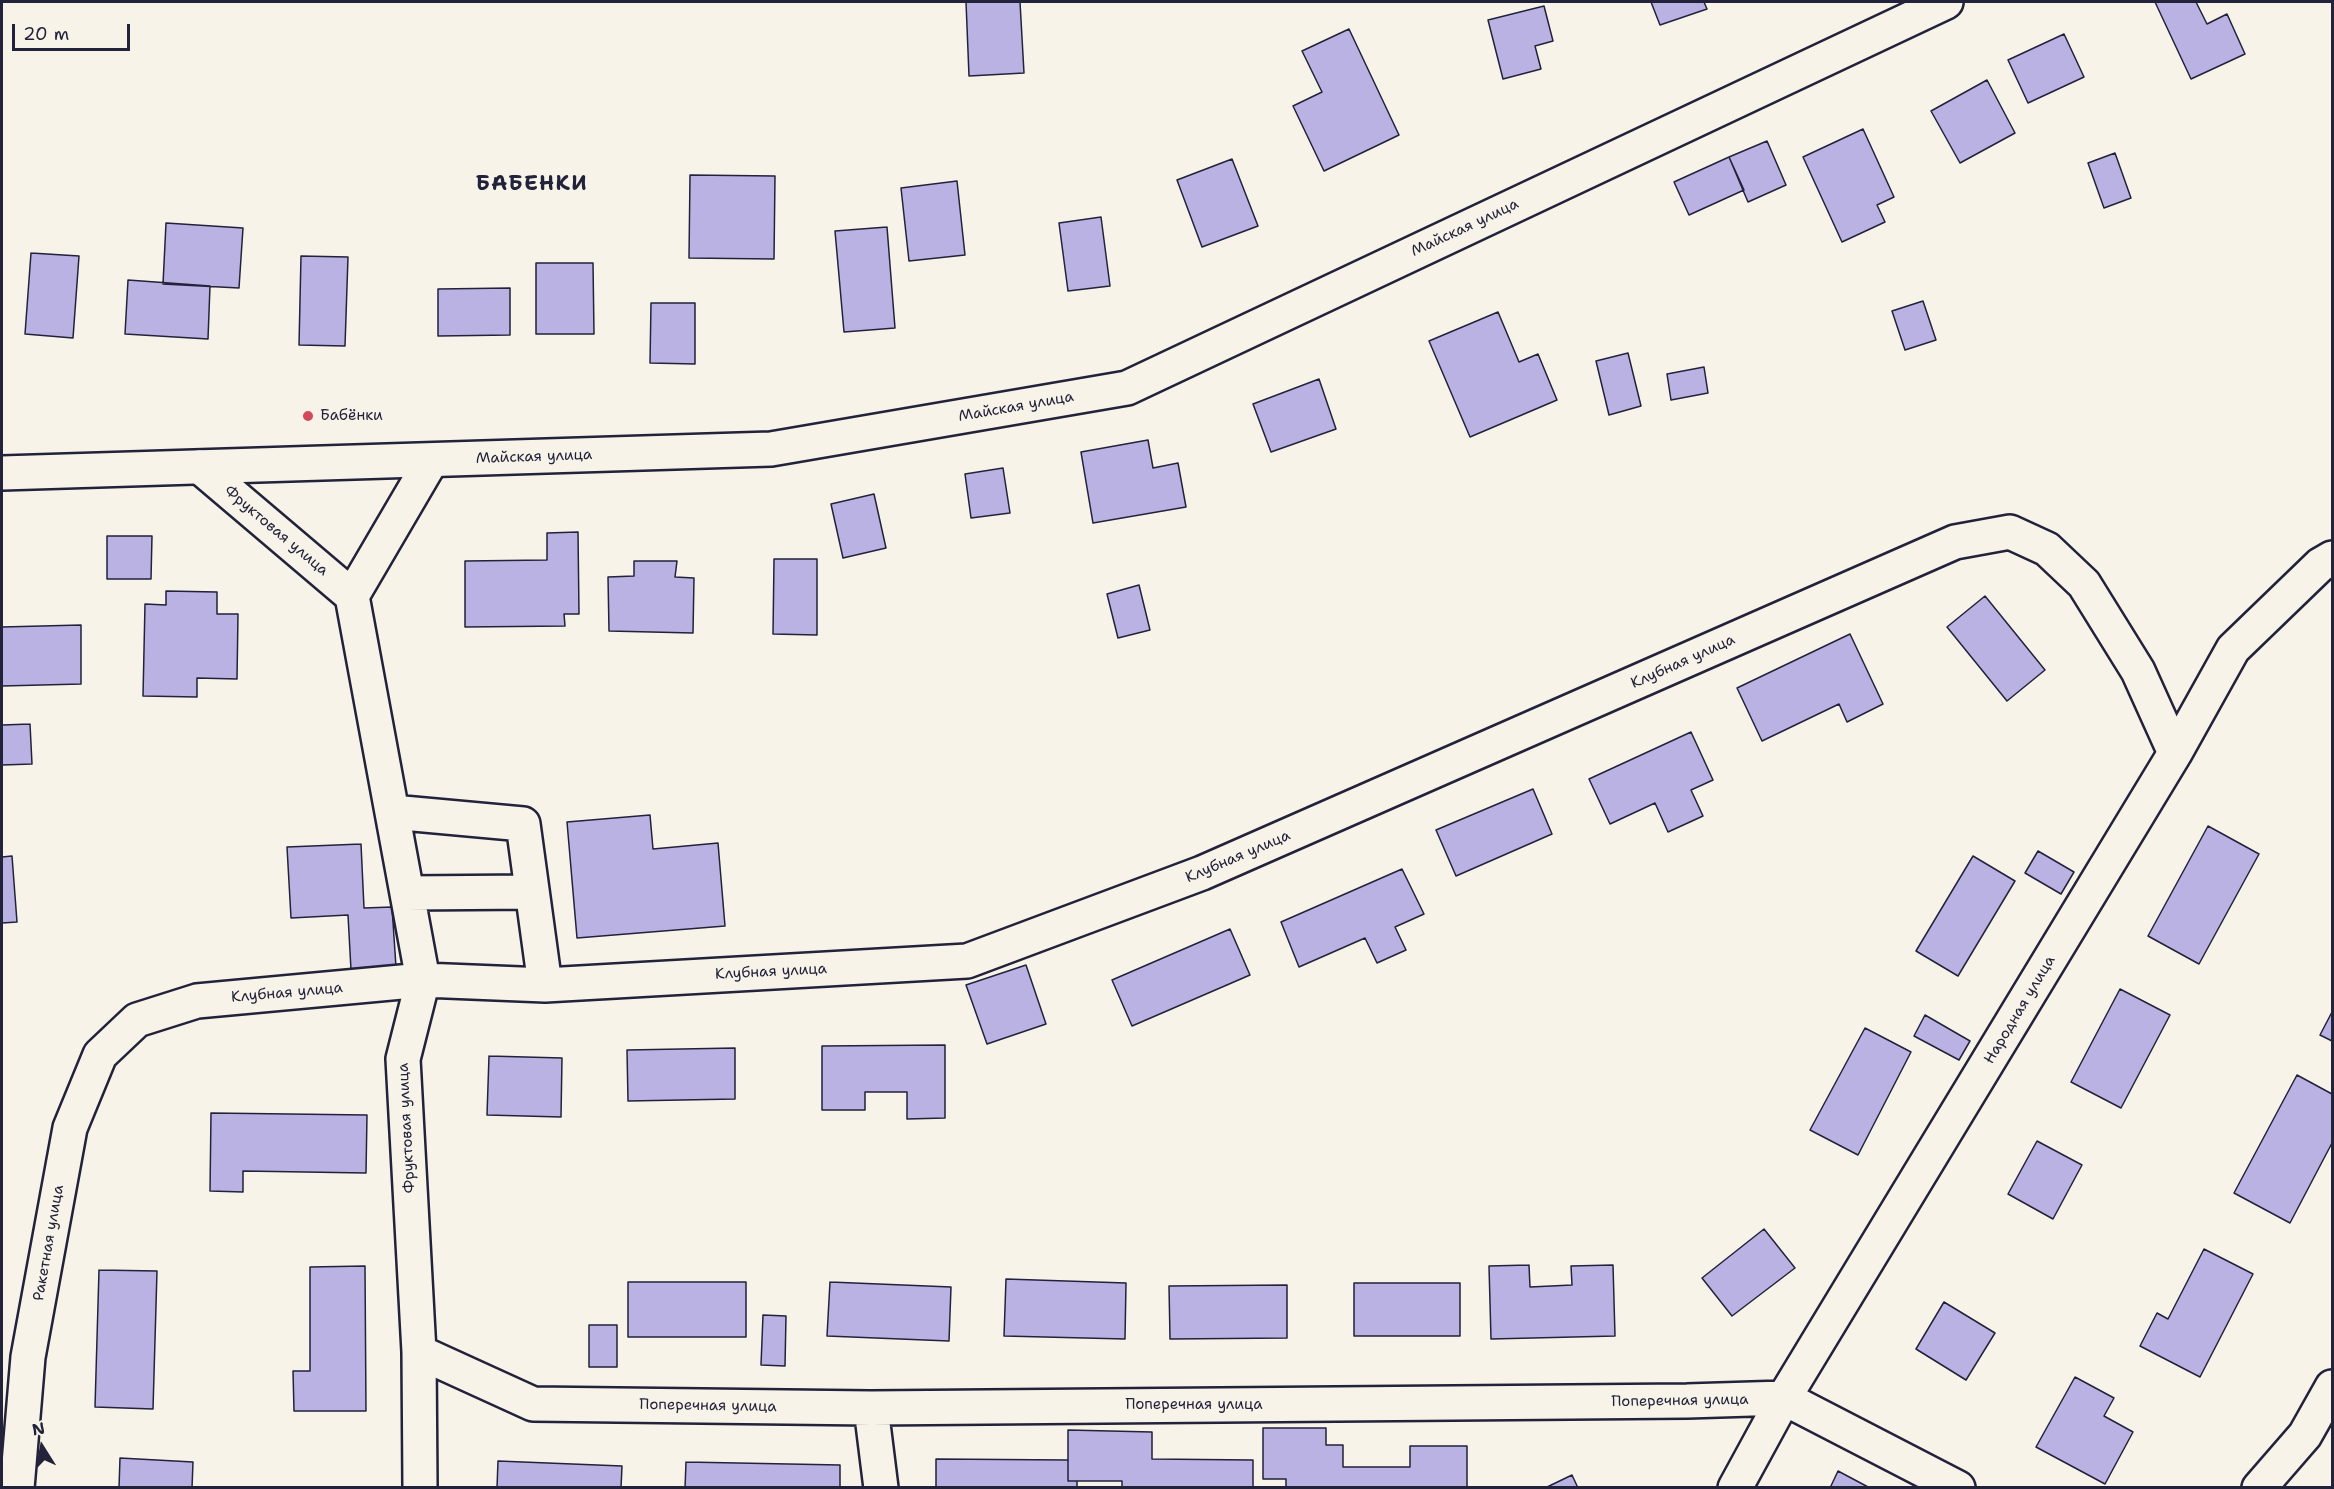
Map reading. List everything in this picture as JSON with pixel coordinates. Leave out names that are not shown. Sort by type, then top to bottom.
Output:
[{"type":"street","name":"Майская улица","points":[[2,473],[771,449],[1127,388],[1946,2]]},
{"type":"street","points":[[352,596],[431,461]]},
{"type":"street","name":"Фруктовая улица","points":[[200,467],[352,596],[423,980],[403,1059],[419,1352],[420,1488]]},
{"type":"street","name":"Клубная улица","points":[[137,1020],[197,1001],[423,980],[545,985],[967,961],[1202,873],[1955,542],[2010,532],[2047,549],[2084,584],[2138,671],[2175,753]]},
{"type":"street","name":"Народная улица","points":[[1736,1488],[1784,1398],[2175,753],[2233,649],[2320,565],[2332,558]]},
{"type":"street","points":[[392,812],[524,825],[545,985]]},
{"type":"street","points":[[407,893],[532,892]]},
{"type":"street","name":"Ракетная улица","points":[[17,1488],[28,1357],[70,1128],[100,1055],[137,1020]]},
{"type":"street","name":"Поперечная улица","points":[[419,1352],[533,1404],[871,1408],[1675,1401],[1784,1398],[1958,1488]]},
{"type":"street","points":[[2259,1488],[2305,1435],[2332,1387]]},
{"type":"street","points":[[871,1408],[881,1488]]},
{"type":"building","points":[[966,2],[1020,2],[1024,73],[969,76]]},
{"type":"building","points":[[1651,2],[1704,2],[1707,9],[1660,25]]},
{"type":"building","points":[[2155,2],[2196,2],[2207,24],[2227,14],[2245,54],[2191,79]]},
{"type":"building","points":[[1544,6],[1553,41],[1535,46],[1541,69],[1503,79],[1488,20]]},
{"type":"building","points":[[1349,29],[1399,135],[1324,171],[1293,106],[1322,92],[1302,51]]},
{"type":"building","points":[[2064,34],[2084,77],[2028,103],[2008,60]]},
{"type":"building","points":[[1987,80],[2015,133],[1960,163],[1931,111]]},
{"type":"building","points":[[1863,129],[1894,197],[1877,205],[1885,222],[1842,242],[1803,157]]},
{"type":"building","points":[[1767,141],[1786,185],[1748,202],[1729,157]]},
{"type":"building","points":[[2115,153],[2131,198],[2104,208],[2088,163]]},
{"type":"building","points":[[1729,157],[1744,190],[1689,215],[1674,182]]},
{"type":"building","points":[[1232,159],[1258,226],[1202,247],[1177,180]]},
{"type":"building","points":[[690,175],[775,176],[774,259],[689,258]]},
{"type":"building","points":[[957,181],[965,255],[909,261],[901,188]]},
{"type":"building","points":[[1101,217],[1110,286],[1068,291],[1059,223]]},
{"type":"building","points":[[166,223],[243,228],[239,288],[163,284]]},
{"type":"building","points":[[887,227],[895,328],[844,332],[835,231]]},
{"type":"building","points":[[31,253],[79,256],[73,338],[25,334]]},
{"type":"building","points":[[301,256],[348,257],[345,346],[299,345]]},
{"type":"building","points":[[536,263],[593,263],[594,334],[536,334]]},
{"type":"building","points":[[128,280],[210,286],[208,339],[125,334]]},
{"type":"building","points":[[510,288],[510,335],[438,336],[438,289]]},
{"type":"building","points":[[1923,301],[1936,340],[1905,350],[1892,311]]},
{"type":"building","points":[[651,303],[695,303],[695,364],[650,363]]},
{"type":"building","points":[[1498,312],[1519,362],[1538,354],[1557,400],[1470,437],[1429,341]]},
{"type":"building","points":[[1628,353],[1641,406],[1609,415],[1596,361]]},
{"type":"building","points":[[1704,367],[1708,393],[1671,400],[1667,374]]},
{"type":"building","points":[[1319,379],[1336,429],[1271,452],[1253,404]]},
{"type":"building","points":[[1148,440],[1153,468],[1178,463],[1186,507],[1093,523],[1081,452]]},
{"type":"building","points":[[1003,468],[1010,513],[971,518],[965,474]]},
{"type":"building","points":[[874,494],[886,548],[843,558],[831,504]]},
{"type":"building","points":[[578,532],[579,614],[564,614],[565,626],[465,627],[465,561],[547,560],[547,533]]},
{"type":"building","points":[[107,536],[152,536],[151,579],[107,579]]},
{"type":"building","points":[[774,559],[817,559],[817,635],[773,634]]},
{"type":"building","points":[[634,561],[677,561],[675,577],[694,578],[693,633],[609,631],[608,577],[634,576]]},
{"type":"building","points":[[1139,585],[1150,630],[1118,638],[1107,594]]},
{"type":"building","points":[[166,591],[217,592],[217,614],[238,614],[237,679],[197,678],[197,697],[143,696],[145,604],[166,605]]},
{"type":"building","points":[[1985,596],[2045,670],[2007,701],[1947,627]]},
{"type":"building","points":[[81,625],[81,684],[2,686],[2,627]]},
{"type":"building","points":[[1850,634],[1883,704],[1847,722],[1839,704],[1762,741],[1737,688]]},
{"type":"building","points":[[30,724],[32,764],[2,765],[2,725]]},
{"type":"building","points":[[1691,732],[1713,780],[1691,790],[1703,816],[1668,832],[1655,803],[1610,824],[1589,779]]},
{"type":"building","points":[[1533,789],[1552,834],[1456,876],[1436,830]]},
{"type":"building","points":[[650,815],[653,849],[718,843],[725,926],[577,938],[567,822]]},
{"type":"building","points":[[2208,826],[2259,854],[2199,964],[2148,936]]},
{"type":"building","points":[[361,844],[364,908],[392,907],[396,967],[351,970],[348,915],[291,918],[287,847]]},
{"type":"building","points":[[2038,851],[2074,872],[2061,894],[2025,873]]},
{"type":"building","points":[[12,856],[17,922],[2,923],[2,857]]},
{"type":"building","points":[[1973,856],[2015,881],[1958,976],[1916,951]]},
{"type":"building","points":[[1402,869],[1424,914],[1395,927],[1406,950],[1377,963],[1365,938],[1299,967],[1281,922]]},
{"type":"building","points":[[1230,929],[1250,975],[1132,1026],[1112,980]]},
{"type":"building","points":[[1026,965],[1046,1024],[987,1044],[966,985]]},
{"type":"building","points":[[2120,989],[2170,1015],[2121,1108],[2071,1082]]},
{"type":"building","points":[[2332,1012],[2332,1041],[2320,1035]]},
{"type":"building","points":[[1925,1015],[1970,1041],[1959,1060],[1914,1036]]},
{"type":"building","points":[[1865,1028],[1911,1052],[1858,1155],[1810,1130]]},
{"type":"building","points":[[945,1045],[945,1118],[907,1119],[907,1092],[865,1092],[865,1110],[822,1110],[822,1046]]},
{"type":"building","points":[[735,1048],[735,1099],[628,1101],[627,1050]]},
{"type":"building","points":[[489,1056],[562,1058],[561,1117],[487,1115]]},
{"type":"building","points":[[2297,1075],[2332,1094],[2332,1143],[2290,1223],[2234,1193]]},
{"type":"building","points":[[211,1113],[367,1115],[366,1173],[243,1171],[243,1192],[210,1191]]},
{"type":"building","points":[[2037,1141],[2082,1165],[2053,1219],[2008,1194]]},
{"type":"building","points":[[1764,1229],[1795,1268],[1732,1316],[1702,1278]]},
{"type":"building","points":[[2204,1249],[2253,1274],[2200,1377],[2140,1346],[2157,1313],[2168,1319]]},
{"type":"building","points":[[1529,1265],[1530,1287],[1572,1285],[1571,1266],[1613,1265],[1615,1336],[1491,1339],[1489,1266]]},
{"type":"building","points":[[365,1266],[366,1411],[294,1411],[293,1371],[310,1371],[310,1267]]},
{"type":"building","points":[[99,1270],[157,1271],[153,1409],[95,1407]]},
{"type":"building","points":[[1006,1279],[1126,1283],[1125,1339],[1004,1336]]},
{"type":"building","points":[[628,1282],[746,1282],[746,1337],[628,1337]]},
{"type":"building","points":[[830,1282],[951,1287],[949,1341],[827,1336]]},
{"type":"building","points":[[1354,1283],[1460,1283],[1460,1336],[1354,1336]]},
{"type":"building","points":[[1287,1285],[1287,1338],[1170,1339],[1169,1286]]},
{"type":"building","points":[[1944,1302],[1995,1333],[1966,1380],[1916,1349]]},
{"type":"building","points":[[763,1315],[786,1316],[785,1366],[761,1365]]},
{"type":"building","points":[[589,1325],[617,1325],[617,1367],[589,1367]]},
{"type":"building","points":[[2075,1377],[2114,1398],[2104,1416],[2133,1432],[2105,1484],[2036,1447]]},
{"type":"building","points":[[1263,1428],[1326,1428],[1326,1445],[1343,1445],[1343,1467],[1410,1467],[1410,1446],[1467,1446],[1467,1488],[1286,1488],[1286,1479],[1263,1479]]},
{"type":"building","points":[[1068,1430],[1152,1432],[1152,1459],[1253,1460],[1253,1488],[1122,1488],[1122,1481],[1068,1481]]},
{"type":"building","points":[[120,1458],[193,1462],[192,1488],[119,1488]]},
{"type":"building","points":[[936,1459],[1068,1460],[1068,1481],[1077,1481],[1077,1488],[936,1488]]},
{"type":"building","points":[[498,1461],[622,1466],[621,1488],[497,1488]]},
{"type":"building","points":[[686,1462],[840,1465],[840,1488],[685,1488]]},
{"type":"building","points":[[1838,1471],[1870,1488],[1830,1488]]},
{"type":"building","points":[[1572,1475],[1578,1488],[1545,1488]]},
{"type":"place","name":"Бабёнки","points":[[308,416]]},
{"type":"district","name":"БАБЕНКИ","points":[[532,185]]}]
